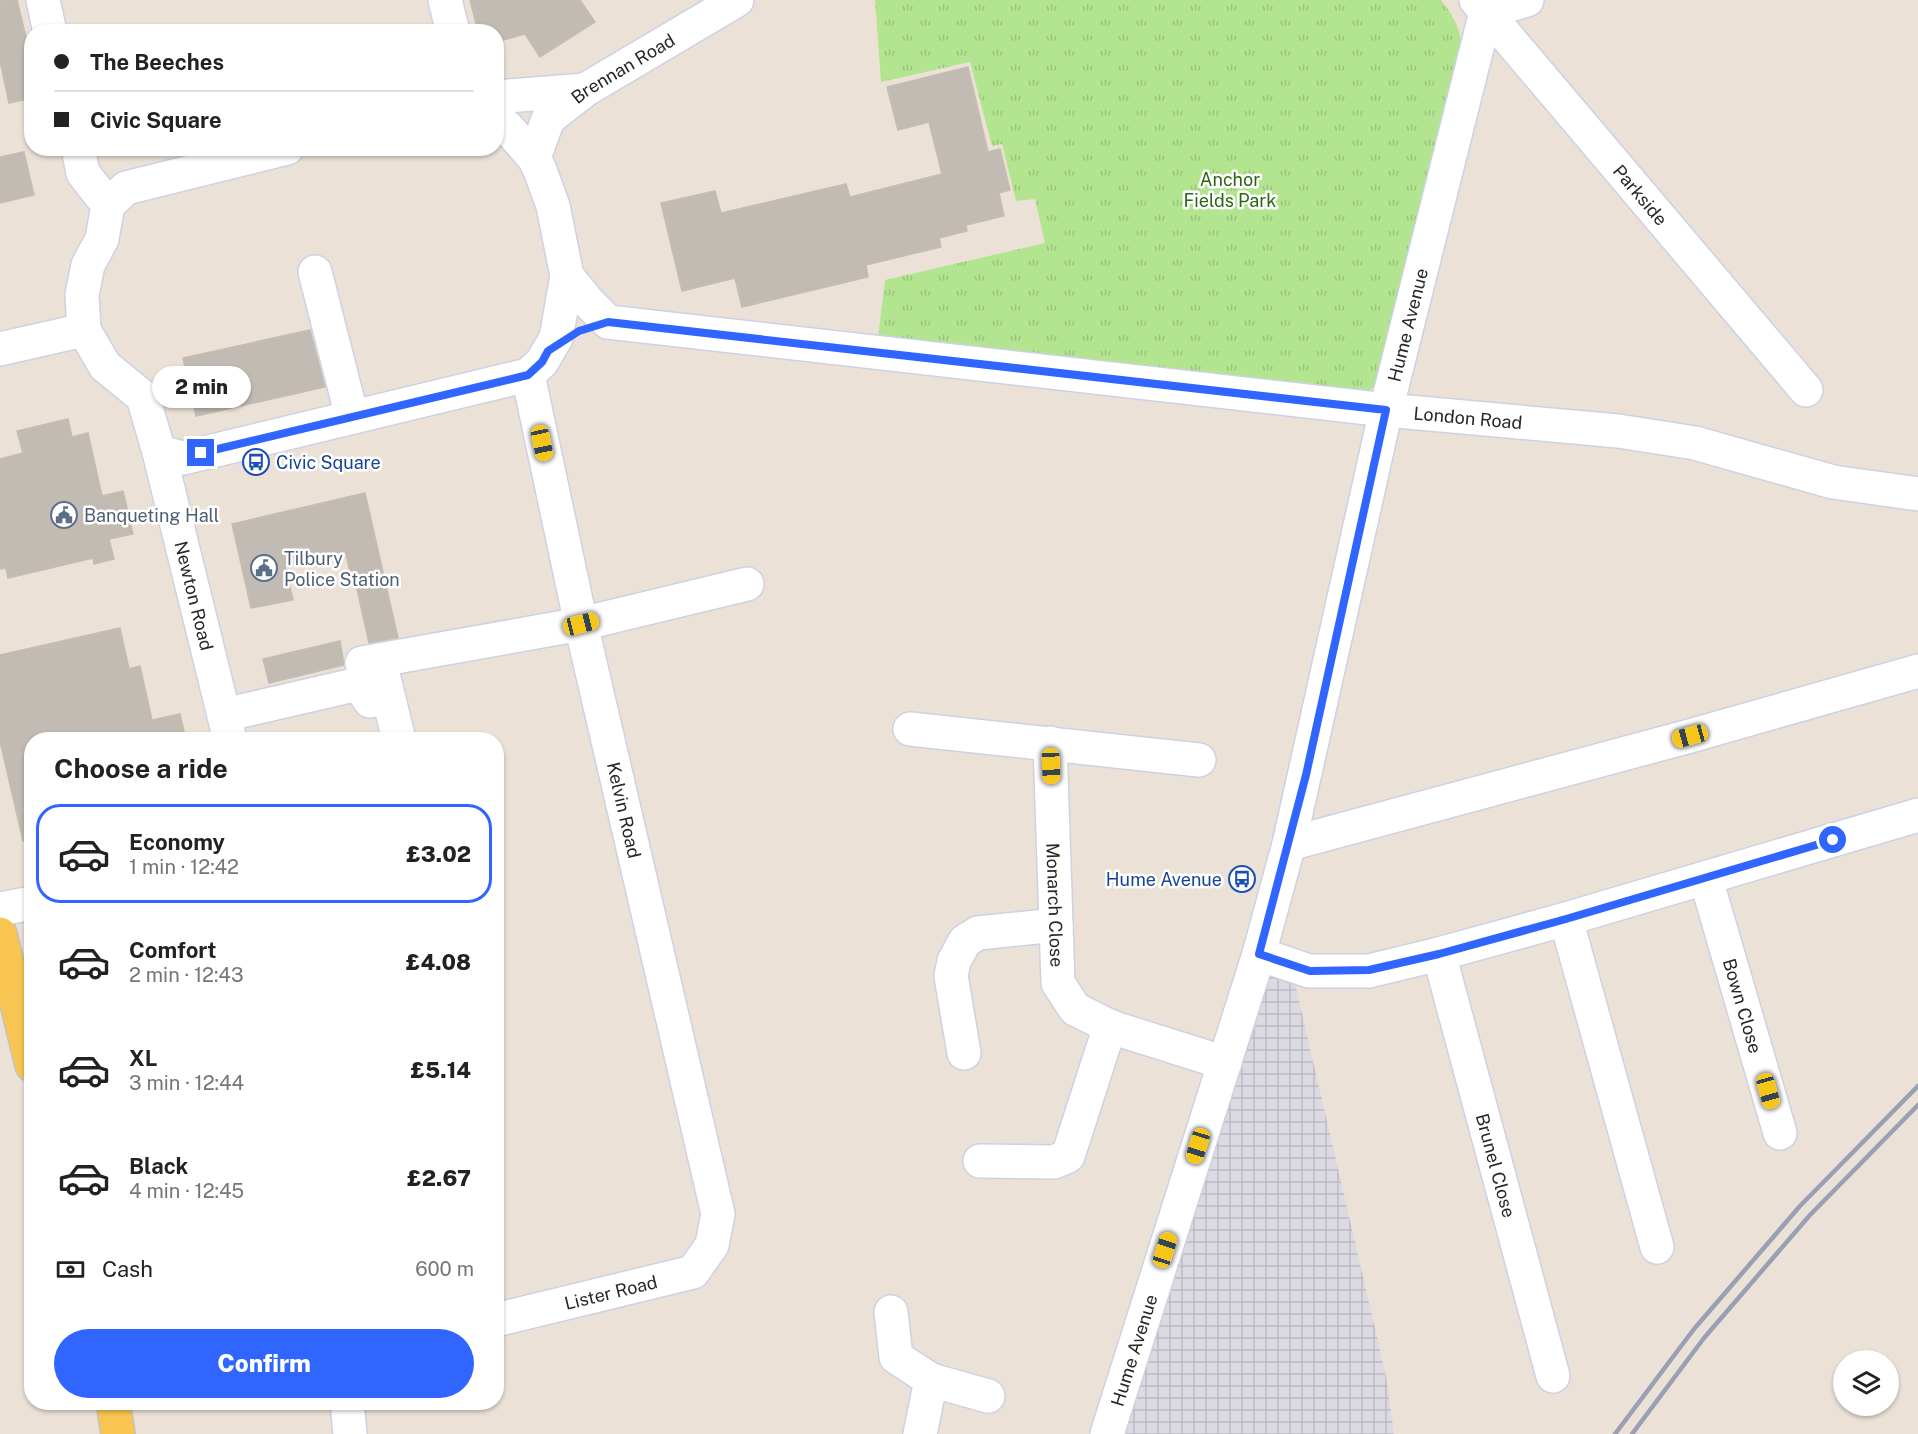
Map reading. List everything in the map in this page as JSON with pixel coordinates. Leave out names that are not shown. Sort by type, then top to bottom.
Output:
[{"type":"main road","points":[[0,934],[24,1032]]},
{"type":"main road","points":[[114,1410],[118,1434]]},
{"type":"street","points":[[43,0],[48,24]]},
{"type":"street","points":[[445,0],[451,24]]},
{"type":"street","name":"Brennan Road","points":[[534,158],[548,118],[585,90],[737,0]]},
{"type":"street","points":[[1481,6],[1527,0]]},
{"type":"street","name":"Parkside","points":[[1481,6],[1806,390]]},
{"type":"street","name":"Hume Avenue","points":[[1107,1434],[1259,954],[1289,844],[1386,410],[1481,6]]},
{"type":"street","points":[[504,96],[585,90]]},
{"type":"street","points":[[504,125],[534,158],[540,170],[553,206],[567,276],[556,338],[538,363]]},
{"type":"street","points":[[80,156],[83,173],[108,205]]},
{"type":"street","points":[[255,156],[126,188],[108,205],[102,239],[88,265],[82,295],[84,330],[105,366],[143,398],[159,452],[183,458],[352,417],[538,363],[579,331],[608,322],[567,276]]},
{"type":"street","points":[[315,272],[352,417]]},
{"type":"street","name":"London Road","points":[[608,322],[1386,410],[1618,431],[1695,443],[1833,482],[1918,494]]},
{"type":"street","points":[[0,349],[84,330]]},
{"type":"street","name":"Kelvin Road","points":[[538,363],[581,624],[718,1214],[712,1245]]},
{"type":"street","name":"Newton Road","points":[[159,452],[227,727]]},
{"type":"street","points":[[396,732],[371,662],[581,624],[747,584]]},
{"type":"street","points":[[1289,844],[1678,739],[1918,671]]},
{"type":"street","points":[[227,727],[354,685],[362,689],[370,700]]},
{"type":"street","points":[[910,729],[1199,760]]},
{"type":"street","name":"Monarch Close","points":[[1050,743],[1058,983],[1075,1009],[1110,1026],[1225,1063]]},
{"type":"street","points":[[1259,954],[1310,971],[1369,970],[1439,954],[1566,919],[1918,815]]},
{"type":"street","name":"Bown Close","points":[[1706,879],[1780,1133]]},
{"type":"street","points":[[0,909],[24,904]]},
{"type":"street","points":[[1566,919],[1657,1247]]},
{"type":"street","points":[[964,1053],[951,976],[954,961],[965,941],[978,933],[1056,925]]},
{"type":"street","name":"Brunel Close","points":[[1439,954],[1553,1376]]},
{"type":"street","points":[[980,1161],[1054,1162],[1068,1156],[1110,1026]]},
{"type":"street","name":"Lister Road","points":[[504,1318],[693,1272],[712,1245]]},
{"type":"street","points":[[891,1311],[896,1357],[931,1380],[988,1396]]},
{"type":"street","points":[[920,1434],[931,1380]]},
{"type":"street","points":[[348,1410],[350,1434]]},
{"type":"shaded area","points":[[1260,955],[1291,966],[1386,1376],[1394,1434],[1109,1434]]},
{"type":"green space","name":"Anchor Fields Park","points":[[875,0],[1441,0],[1456,24],[1462,51],[1382,379],[1364,393],[878,338],[885,280],[1045,243],[1035,199],[1016,201],[1002,144],[992,146],[970,62],[881,82]]},
{"type":"building","points":[[0,0],[17,0],[24,29],[24,100],[9,103],[0,61]]},
{"type":"building","points":[[470,0],[580,0],[595,22],[540,57],[525,34],[504,40],[504,24],[476,24]]},
{"type":"building","points":[[968,67],[988,152],[1000,149],[1010,190],[999,193],[1004,216],[966,225],[967,231],[939,238],[941,247],[866,265],[868,277],[742,307],[735,278],[682,291],[661,203],[715,191],[721,213],[846,184],[850,197],[942,174],[929,122],[898,130],[887,87]]},
{"type":"building","points":[[24,152],[34,195],[0,203],[0,157]]},
{"type":"building","points":[[310,330],[325,387],[196,416],[183,358]]},
{"type":"building","name":"Banqueting Hall","points":[[68,419],[72,437],[88,433],[102,496],[123,491],[133,534],[109,539],[114,559],[94,564],[93,558],[8,578],[6,568],[0,569],[0,459],[23,453],[17,431]]},
{"type":"building","name":"Tilbury Police Station","points":[[365,493],[398,638],[369,643],[353,571],[350,572],[345,551],[285,565],[293,600],[251,608],[232,524]]},
{"type":"building","points":[[120,628],[129,669],[140,666],[152,720],[180,714],[184,732],[24,732],[23,841],[0,741],[0,655]]},
{"type":"building","points":[[340,641],[344,665],[269,683],[263,659]]},
{"type":"railway","points":[[1615,1434],[1694,1329],[1800,1206],[1918,1086]]},
{"type":"railway","points":[[1632,1434],[1704,1338],[1810,1215],[1918,1105]]},
{"type":"place","name":"Civic Square","points":[[256,462]]},
{"type":"place","name":"Banqueting Hall","points":[[64,515]]},
{"type":"place","name":"Tilbury Police Station","points":[[264,568]]},
{"type":"place","name":"Hume Avenue","points":[[1242,879]]},
{"type":"route","points":[[201,453],[528,375],[542,362],[548,351],[579,331],[608,322],[1386,410],[1306,775],[1259,954],[1310,971],[1369,970],[1439,954],[1566,919],[1833,840]]}]
